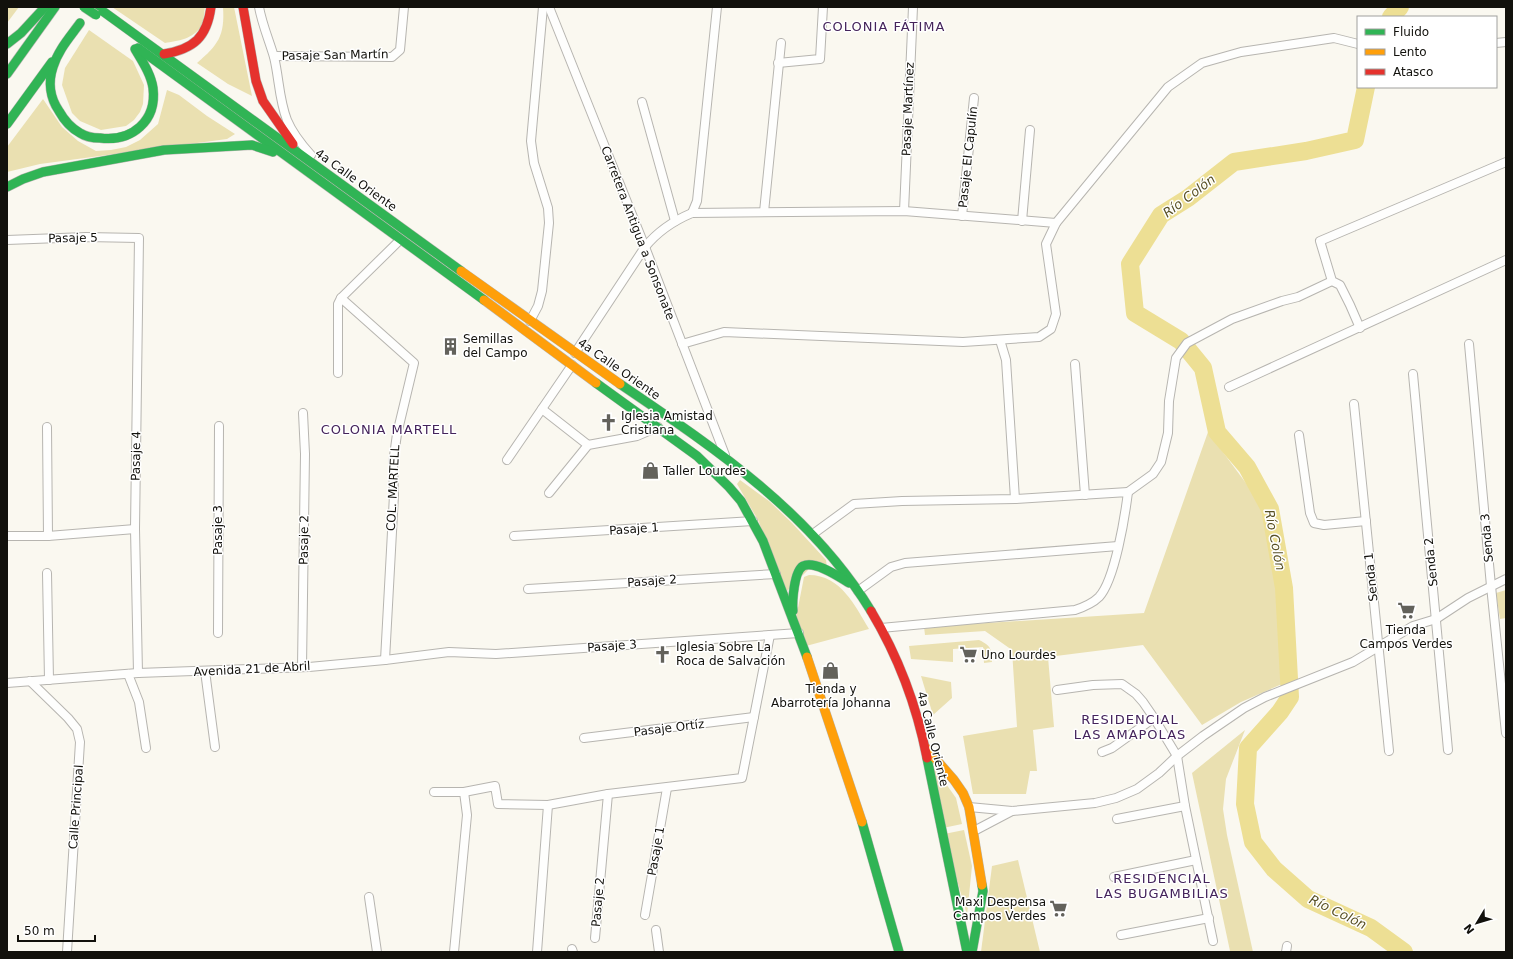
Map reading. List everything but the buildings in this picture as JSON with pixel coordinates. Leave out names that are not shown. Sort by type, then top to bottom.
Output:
[{"type":"highway","points":[[7,44],[21,33],[44,7]]},
{"type":"highway","points":[[7,74],[55,7]]},
{"type":"highway","name":"4a Calle Oriente","points":[[84,7],[96,10],[164,54],[530,321],[727,459],[771,495],[813,534],[833,556],[856,588],[881,628],[900,666],[925,746],[967,952]]},
{"type":"highway","points":[[164,54],[176,53],[186,49],[202,36],[208,28],[211,7]]},
{"type":"highway","points":[[243,7],[256,81],[263,101],[299,153]]},
{"type":"highway","points":[[7,124],[80,23],[96,10]]},
{"type":"highway","name":"4a Calle Oriente","points":[[96,10],[131,43],[697,456],[716,473],[741,501],[754,521],[763,541],[799,633],[856,800],[899,952]]},
{"type":"highway","points":[[80,23],[55,61],[50,83],[52,98],[58,112],[64,121],[77,132],[84,135],[103,139],[128,137],[140,128],[148,117],[152,102],[153,88],[145,65],[131,43]]},
{"type":"highway","points":[[7,187],[23,179],[43,172],[164,150],[252,145],[267,149],[294,162]]},
{"type":"highway","points":[[793,618],[794,588],[799,571],[801,567],[805,565],[818,566],[856,588]]},
{"type":"highway","points":[[925,746],[954,780],[970,807],[983,891],[972,952]]},
{"type":"street","points":[[260,7],[262,21],[274,56],[282,103],[288,120],[304,147],[322,169]]},
{"type":"street","name":"Pasaje San Martín","points":[[274,56],[392,57],[400,50],[404,7]]},
{"type":"street","points":[[530,321],[538,306],[542,291],[549,223],[548,208],[534,163],[532,141],[543,7]]},
{"type":"street","name":"Carretera Antigua a Sonsonate","points":[[549,7],[645,247],[727,459]]},
{"type":"street","points":[[692,213],[697,201],[716,7]]},
{"type":"street","points":[[778,63],[820,59],[823,7]]},
{"type":"street","name":"Pasaje Martínez","points":[[904,212],[912,7]]},
{"type":"street","points":[[682,344],[724,332],[963,342],[1039,337],[1051,329],[1056,314],[1046,244],[1056,223],[1168,87],[1202,63],[1241,52],[1334,38],[1357,44]]},
{"type":"street","points":[[764,212],[781,43]]},
{"type":"street","name":"Pasaje El Capulín","points":[[962,216],[974,98]]},
{"type":"street","points":[[642,102],[675,221]]},
{"type":"street","points":[[1022,221],[1030,130]]},
{"type":"street","points":[[1360,328],[1340,285],[1332,281],[1320,241],[1506,162]]},
{"type":"street","points":[[575,353],[654,235],[675,221],[692,213],[904,212],[1056,223]]},
{"type":"street","name":"Pasaje 5","points":[[7,240],[86,237],[139,238]]},
{"type":"street","name":"Pasaje 4","points":[[138,673],[135,529],[139,238]]},
{"type":"street","points":[[338,373],[338,304],[341,298],[400,240]]},
{"type":"street","points":[[1229,387],[1506,260]]},
{"type":"street","points":[[813,534],[854,504],[902,501],[1016,499],[1128,492],[1153,474],[1161,462],[1168,433],[1168,401],[1176,358],[1187,343],[1232,319],[1282,301],[1298,297],[1332,281]]},
{"type":"street","name":"COL. MARTELL","points":[[341,298],[414,363],[397,434],[393,463],[394,495],[390,544],[385,660]]},
{"type":"street","points":[[1000,340],[1006,360],[1016,499]]},
{"type":"street","name":"Senda 3","points":[[1469,344],[1506,733]]},
{"type":"street","points":[[1075,364],[1085,495]]},
{"type":"street","points":[[507,460],[572,365]]},
{"type":"street","name":"Senda 2","points":[[1413,374],[1448,750]]},
{"type":"street","name":"Senda 1","points":[[1354,404],[1389,751]]},
{"type":"street","points":[[542,409],[588,445]]},
{"type":"street","name":"Pasaje 2","points":[[302,667],[305,454],[303,413]]},
{"type":"street","name":"Pasaje 3","points":[[218,633],[219,426]]},
{"type":"street","points":[[47,427],[48,536]]},
{"type":"street","points":[[549,494],[588,445],[636,436],[658,427]]},
{"type":"street","points":[[1299,435],[1310,513],[1314,523],[1324,525],[1366,521]]},
{"type":"street","points":[[881,628],[1075,610],[1088,606],[1100,596],[1108,584],[1125,519],[1128,492]]},
{"type":"street","name":"Pasaje 1","points":[[514,536],[754,521]]},
{"type":"street","points":[[7,536],[48,536],[135,529]]},
{"type":"street","points":[[856,588],[891,568],[905,563],[1118,546]]},
{"type":"street","points":[[47,573],[49,680]]},
{"type":"street","name":"Pasaje 2","points":[[528,589],[776,574]]},
{"type":"street","points":[[970,807],[1012,811],[1095,803],[1116,798],[1136,789],[1159,773],[1177,756],[1244,708],[1264,697],[1353,662],[1413,626],[1436,619],[1468,598],[1506,579]]},
{"type":"street","name":"Pasaje 3","points":[[496,654],[799,633]]},
{"type":"street","points":[[434,792],[464,792],[495,786],[498,804],[548,805],[608,794],[742,778],[770,635]]},
{"type":"street","name":"Avenida 21 de Abril","points":[[7,683],[138,673],[205,672],[302,667],[385,660],[449,652],[496,654]]},
{"type":"street","points":[[205,672],[215,747]]},
{"type":"street","points":[[128,674],[139,702],[146,748]]},
{"type":"street","name":"Calle Principal","points":[[30,681],[68,718],[77,729],[80,742],[67,952]]},
{"type":"street","points":[[1057,690],[1094,685],[1122,684],[1136,694],[1154,718],[1177,756],[1185,806],[1213,941]]},
{"type":"street","name":"Pasaje Ortíz","points":[[584,738],[754,717]]},
{"type":"street","points":[[1102,752],[1112,748],[1154,718]]},
{"type":"street","name":"Pasaje 1","points":[[645,915],[667,788]]},
{"type":"street","points":[[454,952],[467,815],[464,792]]},
{"type":"street","name":"Pasaje 2","points":[[595,938],[608,794]]},
{"type":"street","points":[[537,952],[548,805]]},
{"type":"street","points":[[1118,819],[1185,806]]},
{"type":"street","points":[[974,830],[1012,811]]},
{"type":"street","points":[[1114,877],[1196,860]]},
{"type":"street","points":[[369,897],[377,952]]},
{"type":"street","points":[[1121,935],[1209,918]]},
{"type":"street","points":[[656,930],[659,952]]},
{"type":"shaded area","points":[[7,7],[19,7],[7,23]]},
{"type":"shaded area","points":[[112,7],[205,7],[202,24],[194,34],[185,39],[165,43]]},
{"type":"shaded area","points":[[223,7],[234,7],[252,96],[228,84],[197,63],[210,51],[219,39],[223,25]]},
{"type":"shaded area","points":[[89,30],[133,61],[144,85],[143,104],[140,112],[134,120],[126,126],[101,130],[80,121],[72,113],[62,85],[65,68]]},
{"type":"shaded area","points":[[167,90],[179,95],[207,116],[235,134],[227,139],[40,164],[7,172],[7,147],[43,99],[62,127],[78,141],[96,151],[111,150],[126,147],[140,140],[158,124]]},
{"type":"shaded area","points":[[1208,432],[1254,494],[1264,512],[1279,588],[1282,684],[1241,702],[1202,725],[1143,645],[1048,657],[1054,727],[1033,730],[1037,771],[1030,771],[1026,794],[973,794],[963,736],[1017,727],[1012,650],[985,631],[925,635],[924,627],[1144,613]]},
{"type":"shaded area","points":[[740,480],[769,501],[792,523],[826,560],[827,568],[816,562],[787,591],[758,520],[737,484]]},
{"type":"shaded area","points":[[809,575],[820,576],[830,580],[846,593],[869,629],[806,646],[796,618],[804,577]]},
{"type":"shaded area","points":[[1506,590],[1506,618],[1500,619],[1496,593]]},
{"type":"shaded area","name":"Uno Lourdes","points":[[979,640],[989,646],[992,662],[984,663],[983,647],[953,649],[953,662],[911,659],[909,646]]},
{"type":"shaded area","name":"Uno Lourdes","points":[[921,676],[951,682],[952,698],[933,715]]},
{"type":"shaded area","name":"RESIDENCIAL LAS BUGAMBILIAS","points":[[1245,730],[1226,779],[1223,809],[1227,835],[1253,952],[1226,952],[1230,951],[1192,773]]},
{"type":"shaded area","points":[[926,760],[939,774],[956,798],[962,824],[943,828]]},
{"type":"shaded area","points":[[964,830],[972,866],[967,915],[944,834]]},
{"type":"shaded area","points":[[1018,860],[1040,952],[981,952],[992,866]]},
{"type":"waterway","name":"Río Colón","points":[[1392,16],[1400,7]]},
{"type":"waterway","name":"Río Colón","points":[[1366,88],[1355,140],[1306,151],[1234,162],[1188,198],[1161,215],[1130,264],[1135,313],[1181,341],[1203,368],[1217,432],[1247,467],[1270,509],[1284,588],[1290,697],[1280,712],[1248,748],[1245,804],[1253,842],[1274,869],[1308,899],[1371,928],[1404,952]]},
{"type":"traffic: fast","points":[[7,44],[21,33],[45,7]]},
{"type":"traffic: fast","points":[[7,74],[55,7]]},
{"type":"traffic: fast","points":[[84,7],[96,15]]},
{"type":"traffic: fast","points":[[97,7],[461,271]]},
{"type":"traffic: fast","points":[[80,23],[55,61],[51,73],[50,84],[56,106],[65,121],[82,134],[97,138],[122,137],[132,133],[140,127],[146,119],[151,110],[153,88],[148,73],[135,49]]},
{"type":"traffic: fast","points":[[138,48],[484,300]]},
{"type":"traffic: fast","points":[[7,124],[52,62]]},
{"type":"traffic: fast","points":[[7,187],[23,179],[43,172],[164,150],[252,145],[273,152]]},
{"type":"traffic: fast","points":[[596,383],[697,456],[729,487],[741,501],[763,541],[807,657]]},
{"type":"traffic: fast","points":[[620,384],[724,457],[790,512],[820,543],[847,575],[871,611]]},
{"type":"traffic: fast","points":[[793,611],[793,594],[796,580],[800,569],[803,566],[814,565],[820,567],[849,583]]},
{"type":"traffic: fast","points":[[927,758],[967,952]]},
{"type":"traffic: fast","points":[[862,822],[899,952]]},
{"type":"traffic: fast","points":[[972,952],[983,891],[982,885]]},
{"type":"traffic: slow","points":[[461,271],[620,384]]},
{"type":"traffic: slow","points":[[484,300],[596,383]]},
{"type":"traffic: slow","points":[[807,657],[862,822]]},
{"type":"traffic: slow","points":[[926,748],[954,780],[963,793],[969,807],[982,885]]},
{"type":"traffic: jam","points":[[164,54],[183,49],[197,40],[206,26],[211,7]]},
{"type":"traffic: jam","points":[[243,7],[256,81],[263,101],[293,144]]},
{"type":"traffic: jam","points":[[871,611],[890,646],[905,682],[918,720],[927,758]]},
{"type":"place","name":"Semillas del Campo","points":[[450,346]]},
{"type":"place","name":"Iglesia Amistad Cristiana","points":[[608,423]]},
{"type":"place","name":"Taller Lourdes","points":[[650,471]]},
{"type":"place","name":"Tienda Campos Verdes","points":[[1406,611]]},
{"type":"place","name":"Iglesia Sobre La Roca de Salvación","points":[[663,654]]},
{"type":"place","name":"Uno Lourdes","points":[[968,655]]},
{"type":"place","name":"Tienda y Abarrotería Johanna","points":[[831,670]]},
{"type":"place","name":"Maxi Despensa Campos Verdes","points":[[1059,909]]},
{"type":"district","name":"COLONIA FÁTIMA","points":[[884,26]]},
{"type":"district","name":"COLONIA MARTELL","points":[[389,429]]},
{"type":"district","name":"RESIDENCIAL LAS AMAPOLAS","points":[[1130,726]]},
{"type":"district","name":"RESIDENCIAL LAS BUGAMBILIAS","points":[[1162,886]]}]
